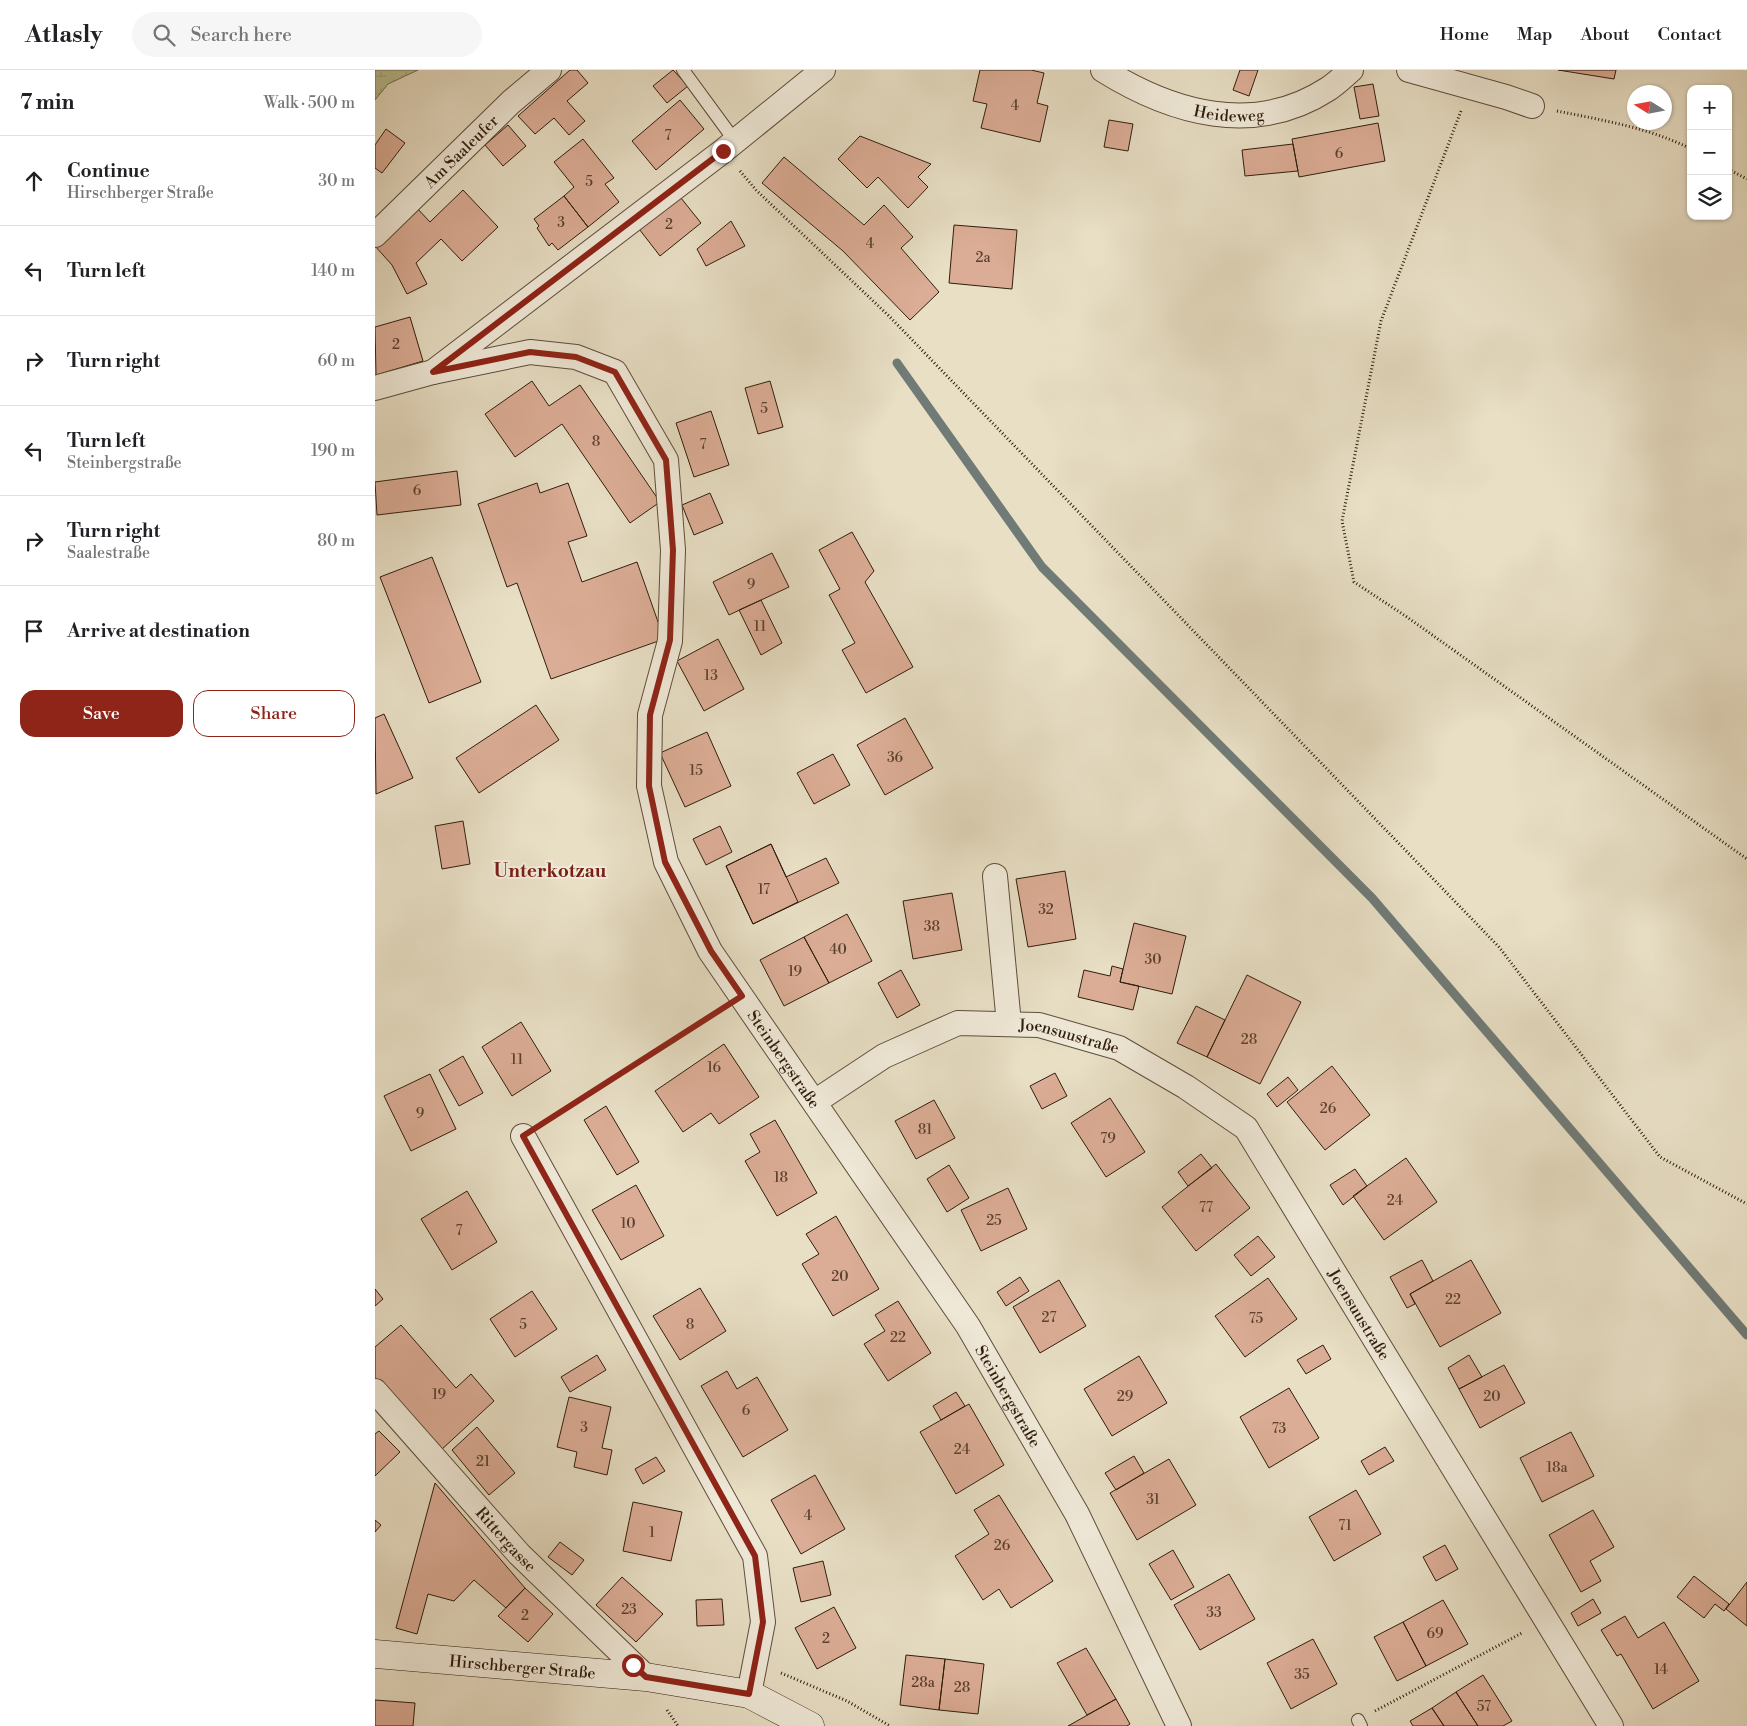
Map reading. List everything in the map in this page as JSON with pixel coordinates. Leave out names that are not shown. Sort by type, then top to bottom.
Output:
[{"type":"main road","name":"Hirschberger Straße","points":[[375,1654],[639,1671],[749,1694],[810,1726]]},
{"type":"street","name":"Am Saaleufer","points":[[375,235],[504,109],[549,70]]},
{"type":"street","points":[[433,372],[729,146],[823,70]]},
{"type":"street","name":"Heideweg","points":[[1103,70],[1146,95],[1185,108],[1222,116],[1260,115],[1295,106],[1328,89],[1351,70]]},
{"type":"street","points":[[1409,70],[1532,106]]},
{"type":"street","name":"Steinbergstraße","points":[[375,388],[433,372],[530,352],[576,357],[615,372],[666,460],[673,550],[670,640],[650,715],[649,786],[665,862],[711,951],[816,1101],[978,1343],[1077,1514],[1179,1726]]},
{"type":"street","name":"Joensuustraße","points":[[995,876],[1009,1024]]},
{"type":"street","name":"Joensuustraße","points":[[816,1101],[883,1056],[957,1023],[1039,1025],[1119,1048],[1186,1087],[1246,1128],[1611,1726]]},
{"type":"street","points":[[523,1136],[755,1556],[763,1622],[749,1694]]},
{"type":"street","name":"Rittergasse","points":[[375,1391],[519,1554],[639,1671]]},
{"type":"lane","points":[[683,70],[729,146]]},
{"type":"path","points":[[1470,87],[1381,321],[1342,520],[1354,582],[1407,617],[1747,860]]},
{"type":"path","points":[[1532,106],[1613,123],[1676,142],[1687,148]]},
{"type":"path","points":[[729,146],[757,190],[889,316],[1499,947],[1660,1157],[1747,1204]]},
{"type":"path","points":[[1732,171],[1747,179]]},
{"type":"path","points":[[523,1136],[742,996]]},
{"type":"path","points":[[1359,1723],[1547,1620]]},
{"type":"green space","points":[[375,70],[418,70],[388,84],[375,100]]},
{"type":"building","points":[[570,70],[577,70],[588,83],[567,101],[585,121],[569,135],[554,118],[535,134],[518,116]]},
{"type":"building","points":[[673,70],[688,86],[667,103],[653,86]]},
{"type":"building","points":[[980,70],[1031,70],[1044,73],[1037,103],[1048,106],[1040,142],[981,128],[987,104],[973,101]]},
{"type":"building","points":[[1240,70],[1258,70],[1249,96],[1233,90]]},
{"type":"building","points":[[1558,70],[1616,70],[1614,79]]},
{"type":"building","points":[[1373,84],[1379,116],[1360,119],[1354,87]]},
{"type":"building","points":[[680,100],[704,129],[656,170],[632,141]]},
{"type":"building","points":[[1109,120],[1133,124],[1128,151],[1104,147]]},
{"type":"building","points":[[1378,123],[1385,161],[1299,177],[1292,139]]},
{"type":"building","points":[[508,125],[526,146],[503,166],[485,145]]},
{"type":"building","points":[[386,129],[405,143],[382,173],[375,168],[375,145]]},
{"type":"building","points":[[860,136],[931,164],[918,177],[928,187],[908,208],[878,177],[867,188],[838,159]]},
{"type":"building","points":[[583,139],[614,178],[605,184],[619,202],[588,227],[564,196],[574,187],[554,162]]},
{"type":"building","points":[[1293,144],[1298,171],[1245,176],[1242,150]]},
{"type":"building","points":[[784,157],[864,225],[884,205],[913,237],[901,248],[939,292],[910,320],[843,251],[762,183]]},
{"type":"building","points":[[463,190],[498,227],[462,261],[441,239],[416,263],[427,284],[407,294],[392,265],[375,246],[416,207],[430,222]]},
{"type":"building","points":[[677,193],[701,223],[660,256],[636,225]]},
{"type":"building","points":[[564,196],[588,227],[558,250],[552,243],[549,246],[537,228],[539,226],[534,219]]},
{"type":"building","points":[[731,221],[745,246],[706,266],[697,249]]},
{"type":"building","points":[[954,225],[1017,230],[1012,289],[949,283]]},
{"type":"building","points":[[410,317],[423,361],[376,375],[375,327]]},
{"type":"building","points":[[532,381],[549,406],[580,385],[660,502],[630,523],[562,424],[515,457],[485,414]]},
{"type":"building","points":[[770,381],[783,427],[758,434],[745,388]]},
{"type":"building","points":[[711,411],[729,465],[694,477],[676,423]]},
{"type":"building","points":[[457,471],[461,505],[377,515],[375,482]]},
{"type":"building","points":[[537,483],[540,493],[568,483],[587,536],[568,542],[582,582],[637,562],[664,639],[551,679],[517,583],[507,587],[478,504]]},
{"type":"building","points":[[710,493],[723,523],[694,535],[682,505]]},
{"type":"building","points":[[852,532],[874,571],[865,582],[913,667],[866,693],[842,650],[855,643],[829,595],[840,589],[819,550]]},
{"type":"building","points":[[772,553],[789,587],[729,615],[713,582]]},
{"type":"building","points":[[432,557],[481,682],[429,703],[380,577]]},
{"type":"building","points":[[761,600],[782,643],[761,655],[739,610]]},
{"type":"building","points":[[718,639],[744,689],[704,711],[677,661]]},
{"type":"building","points":[[536,705],[559,740],[479,793],[456,758]]},
{"type":"building","points":[[384,714],[413,778],[376,794],[375,718]]},
{"type":"building","points":[[905,718],[933,768],[885,795],[857,745]]},
{"type":"building","points":[[707,732],[731,786],[685,807],[660,753]]},
{"type":"building","points":[[833,754],[850,785],[814,804],[797,773]]},
{"type":"building","points":[[463,821],[470,864],[442,869],[435,826]]},
{"type":"building","points":[[720,826],[732,852],[706,865],[693,839]]},
{"type":"building","points":[[771,844],[798,902],[753,924],[726,866]]},
{"type":"building","points":[[771,844],[786,877],[826,858],[839,883],[753,924],[726,866]]},
{"type":"building","points":[[1065,871],[1076,939],[1028,947],[1016,879]]},
{"type":"building","points":[[952,893],[962,950],[913,959],[903,901]]},
{"type":"building","points":[[847,914],[872,961],[829,983],[804,937]]},
{"type":"building","points":[[1134,923],[1186,936],[1172,994],[1120,982]]},
{"type":"building","points":[[804,937],[829,983],[784,1006],[760,960]]},
{"type":"building","points":[[1112,966],[1123,969],[1120,982],[1139,986],[1133,1010],[1078,997],[1084,970],[1110,976]]},
{"type":"building","points":[[901,970],[920,1005],[897,1018],[878,983]]},
{"type":"building","points":[[1247,975],[1301,1002],[1260,1084],[1207,1057]]},
{"type":"building","points":[[1196,1006],[1225,1020],[1207,1057],[1177,1043]]},
{"type":"building","points":[[521,1022],[551,1071],[512,1096],[482,1047]]},
{"type":"building","points":[[724,1044],[759,1097],[719,1124],[711,1113],[683,1132],[655,1091]]},
{"type":"building","points":[[463,1056],[483,1093],[459,1106],[439,1070]]},
{"type":"building","points":[[1332,1066],[1370,1115],[1325,1150],[1287,1102]]},
{"type":"building","points":[[1055,1073],[1067,1096],[1042,1109],[1030,1086]]},
{"type":"building","points":[[430,1074],[456,1129],[411,1151],[384,1096]]},
{"type":"building","points":[[1288,1077],[1298,1090],[1277,1107],[1267,1094]]},
{"type":"building","points":[[1110,1098],[1145,1152],[1106,1177],[1071,1123]]},
{"type":"building","points":[[934,1100],[955,1138],[916,1159],[895,1121]]},
{"type":"building","points":[[606,1106],[639,1162],[617,1175],[584,1120]]},
{"type":"building","points":[[775,1120],[817,1193],[777,1216],[745,1161],[760,1152],[750,1134]]},
{"type":"building","points":[[1201,1154],[1212,1168],[1188,1186],[1178,1172]]},
{"type":"building","points":[[1406,1158],[1437,1202],[1384,1240],[1353,1196]]},
{"type":"building","points":[[1216,1164],[1250,1208],[1196,1251],[1162,1207]]},
{"type":"building","points":[[949,1165],[969,1198],[947,1212],[927,1179]]},
{"type":"building","points":[[1355,1169],[1367,1186],[1343,1205],[1330,1185]]},
{"type":"building","points":[[636,1185],[664,1236],[621,1260],[592,1210]]},
{"type":"building","points":[[1008,1188],[1027,1229],[981,1251],[961,1210]]},
{"type":"building","points":[[467,1191],[497,1242],[452,1270],[421,1219]]},
{"type":"building","points":[[836,1216],[879,1289],[833,1316],[802,1264],[819,1254],[806,1234]]},
{"type":"building","points":[[1258,1236],[1275,1257],[1251,1276],[1234,1255]]},
{"type":"building","points":[[1422,1260],[1433,1281],[1410,1294],[1415,1304],[1407,1308],[1390,1277]]},
{"type":"building","points":[[1471,1260],[1501,1313],[1440,1347],[1410,1294]]},
{"type":"building","points":[[1020,1277],[1029,1291],[1006,1306],[997,1292]]},
{"type":"building","points":[[1268,1278],[1297,1319],[1245,1357],[1215,1316]]},
{"type":"building","points":[[1059,1280],[1086,1326],[1040,1353],[1013,1307]]},
{"type":"building","points":[[700,1288],[726,1331],[680,1360],[653,1316]]},
{"type":"building","points":[[375,1289],[383,1299],[375,1306]]},
{"type":"building","points":[[532,1291],[557,1329],[515,1357],[490,1319]]},
{"type":"building","points":[[898,1301],[931,1353],[888,1381],[864,1344],[885,1331],[875,1315]]},
{"type":"building","points":[[401,1325],[456,1388],[471,1374],[494,1401],[440,1451],[375,1379],[375,1347]]},
{"type":"building","points":[[1323,1345],[1331,1359],[1306,1374],[1297,1360]]},
{"type":"building","points":[[597,1355],[606,1370],[570,1392],[561,1377]]},
{"type":"building","points":[[1469,1355],[1482,1377],[1459,1389],[1448,1368]]},
{"type":"building","points":[[1139,1356],[1167,1403],[1112,1436],[1084,1389]]},
{"type":"building","points":[[1504,1365],[1525,1403],[1480,1428],[1459,1389]]},
{"type":"building","points":[[727,1371],[737,1389],[757,1377],[788,1430],[743,1457],[701,1386]]},
{"type":"building","points":[[1289,1388],[1319,1438],[1269,1468],[1240,1417]]},
{"type":"building","points":[[956,1392],[965,1406],[941,1420],[933,1406]]},
{"type":"building","points":[[569,1397],[611,1407],[602,1448],[612,1450],[607,1475],[574,1467],[577,1452],[557,1447]]},
{"type":"building","points":[[969,1404],[1004,1465],[956,1494],[920,1432]]},
{"type":"building","points":[[477,1427],[515,1473],[489,1495],[452,1450]]},
{"type":"building","points":[[379,1431],[400,1452],[375,1476],[375,1434]]},
{"type":"building","points":[[1571,1432],[1594,1476],[1542,1502],[1520,1458]]},
{"type":"building","points":[[1385,1447],[1394,1461],[1369,1475],[1361,1461]]},
{"type":"building","points":[[1134,1456],[1144,1473],[1116,1490],[1105,1473]]},
{"type":"building","points":[[656,1457],[665,1471],[643,1484],[635,1469]]},
{"type":"building","points":[[1169,1459],[1196,1505],[1137,1540],[1110,1493]]},
{"type":"building","points":[[815,1475],[845,1529],[801,1554],[771,1500]]},
{"type":"building","points":[[435,1483],[525,1588],[506,1608],[474,1580],[454,1601],[428,1594],[417,1634],[396,1628]]},
{"type":"building","points":[[1356,1490],[1381,1534],[1334,1561],[1309,1517]]},
{"type":"building","points":[[999,1495],[1053,1581],[1011,1608],[999,1589],[983,1600],[955,1556],[989,1534],[974,1510]]},
{"type":"building","points":[[633,1502],[682,1512],[671,1561],[623,1551]]},
{"type":"building","points":[[1593,1510],[1614,1547],[1590,1561],[1601,1581],[1581,1592],[1549,1535]]},
{"type":"building","points":[[375,1520],[381,1525],[375,1532]]},
{"type":"building","points":[[560,1542],[584,1560],[572,1575],[548,1557]]},
{"type":"building","points":[[1445,1545],[1458,1569],[1436,1581],[1423,1557]]},
{"type":"building","points":[[1173,1550],[1194,1587],[1171,1600],[1149,1564]]},
{"type":"building","points":[[823,1561],[831,1595],[801,1602],[793,1568]]},
{"type":"building","points":[[1229,1574],[1255,1619],[1200,1650],[1174,1605]]},
{"type":"building","points":[[1694,1576],[1729,1604],[1724,1611],[1715,1604],[1704,1618],[1677,1597]]},
{"type":"building","points":[[622,1577],[663,1614],[636,1642],[596,1605]]},
{"type":"building","points":[[1747,1582],[1747,1626],[1726,1609]]},
{"type":"building","points":[[525,1588],[553,1614],[528,1642],[498,1616]]},
{"type":"building","points":[[722,1599],[724,1625],[697,1626],[696,1600]]},
{"type":"building","points":[[1593,1599],[1601,1613],[1578,1626],[1571,1613]]},
{"type":"building","points":[[1443,1600],[1468,1644],[1426,1666],[1403,1622]]},
{"type":"building","points":[[834,1607],[856,1648],[817,1669],[795,1628]]},
{"type":"building","points":[[1625,1616],[1638,1638],[1664,1622],[1699,1681],[1653,1709],[1621,1654],[1617,1656],[1601,1630]]},
{"type":"building","points":[[1403,1622],[1426,1666],[1397,1681],[1374,1637]]},
{"type":"building","points":[[1313,1639],[1337,1684],[1291,1709],[1267,1663]]},
{"type":"building","points":[[1086,1648],[1116,1699],[1087,1715],[1057,1663]]},
{"type":"building","points":[[906,1655],[945,1659],[939,1710],[900,1705]]},
{"type":"building","points":[[945,1659],[984,1664],[978,1714],[939,1710]]},
{"type":"building","points":[[1483,1675],[1512,1721],[1503,1726],[1478,1726],[1456,1692]]},
{"type":"building","points":[[1456,1692],[1478,1726],[1444,1726],[1432,1708]]},
{"type":"building","points":[[1116,1699],[1130,1724],[1127,1726],[1068,1726]]},
{"type":"building","points":[[375,1700],[415,1703],[413,1726],[375,1726]]},
{"type":"building","points":[[1432,1708],[1444,1726],[1413,1726],[1410,1721]]},
{"type":"waterway","points":[[897,363],[1042,567],[1372,898],[1747,1335]]},
{"type":"district","name":"Unterkotzau","points":[[550,870]]},
{"type":"route","points":[[633,1665],[646,1677],[749,1694],[763,1622],[755,1556],[523,1136],[742,996],[711,951],[665,862],[649,786],[650,715],[670,640],[673,550],[666,460],[615,372],[576,357],[530,352],[433,372],[723,151]]}]
